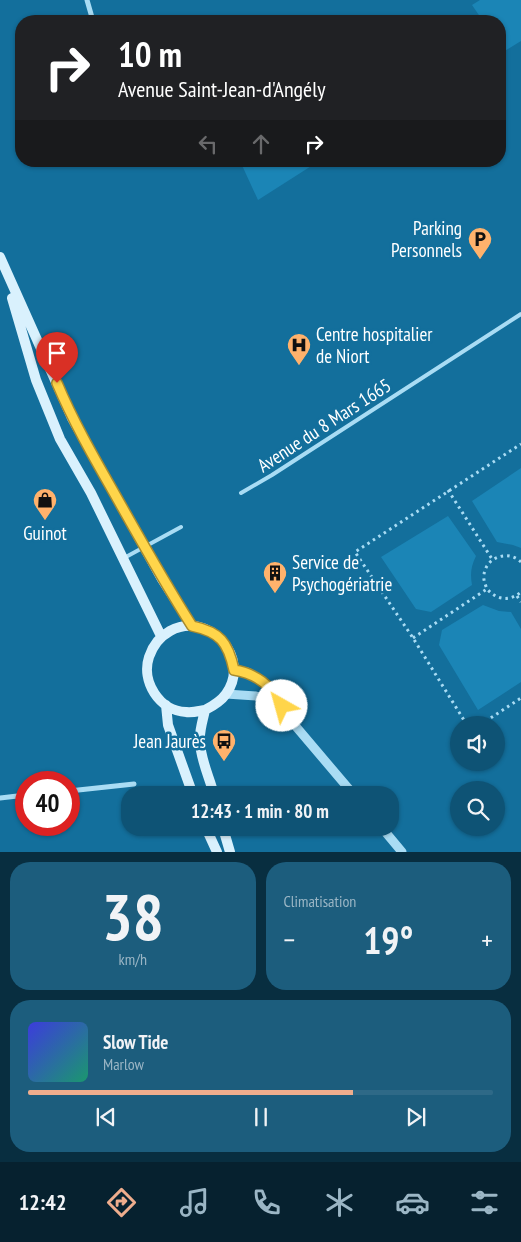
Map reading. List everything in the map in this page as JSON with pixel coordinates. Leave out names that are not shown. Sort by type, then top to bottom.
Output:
[{"type":"main road","points":[[1,259],[72,418],[162,579],[192,626]]},
{"type":"main road","points":[[1,259],[36,380],[60,440],[91,493],[161,636]]},
{"type":"main road","points":[[192,626],[208,629],[222,639],[230,653],[234,670],[232,682],[226,694],[217,703],[205,710],[185,712],[166,705],[154,694],[148,680],[146,664],[152,648],[161,636],[176,628],[192,626]]},
{"type":"main road","points":[[166,705],[168,725],[189,786]]},
{"type":"main road","points":[[205,710],[200,741],[201,752],[211,786]]},
{"type":"main road","points":[[210,836],[217,852]]},
{"type":"main road","points":[[225,836],[230,852]]},
{"type":"street","points":[[87,0],[91,15]]},
{"type":"street","points":[[234,670],[247,672],[259,679],[277,696],[287,716],[346,786]]},
{"type":"street","points":[[226,694],[256,696],[287,716]]},
{"type":"street","points":[[80,790],[134,784]]},
{"type":"street","points":[[0,798],[15,796]]},
{"type":"street","points":[[389,836],[402,852]]},
{"type":"lane","name":"Avenue du 8 Mars 1665","points":[[241,493],[272,476],[521,314]]},
{"type":"lane","points":[[123,559],[181,527]]},
{"type":"path","points":[[461,716],[355,552],[521,444]]},
{"type":"path","points":[[448,490],[492,559]]},
{"type":"path","points":[[521,562],[512,556],[504,555],[492,559],[486,567],[484,574],[486,589],[497,598],[504,599],[517,596],[521,592]]},
{"type":"path","points":[[412,638],[486,589]]},
{"type":"path","points":[[517,596],[521,602]]},
{"type":"path","points":[[494,716],[521,698]]},
{"type":"shaded area","points":[[480,0],[521,0],[521,41],[506,50],[506,15],[479,15],[472,5]]},
{"type":"shaded area","points":[[243,167],[310,167],[258,200]]},
{"type":"shaded area","points":[[521,468],[521,548],[497,542],[472,501]]},
{"type":"shaded area","points":[[448,516],[476,556],[471,570],[472,585],[431,612],[416,609],[381,557]]},
{"type":"shaded area","points":[[483,605],[499,611],[511,612],[521,629],[521,682],[478,710],[439,645],[442,630]]},
{"type":"place","name":"Parking Personnels","points":[[480,260]]},
{"type":"place","name":"Centre hospitalier de Niort","points":[[299,366]]},
{"type":"place","name":"Guinot","points":[[45,521]]},
{"type":"place","name":"Service de Psychogériatrie","points":[[275,594]]},
{"type":"place","name":"Jean Jaurès","points":[[224,762]]},
{"type":"route","points":[[57,383],[72,418],[90,451],[162,579],[192,626],[208,629],[222,639],[230,653],[234,670],[247,672],[259,679],[277,696],[282,706]]}]
